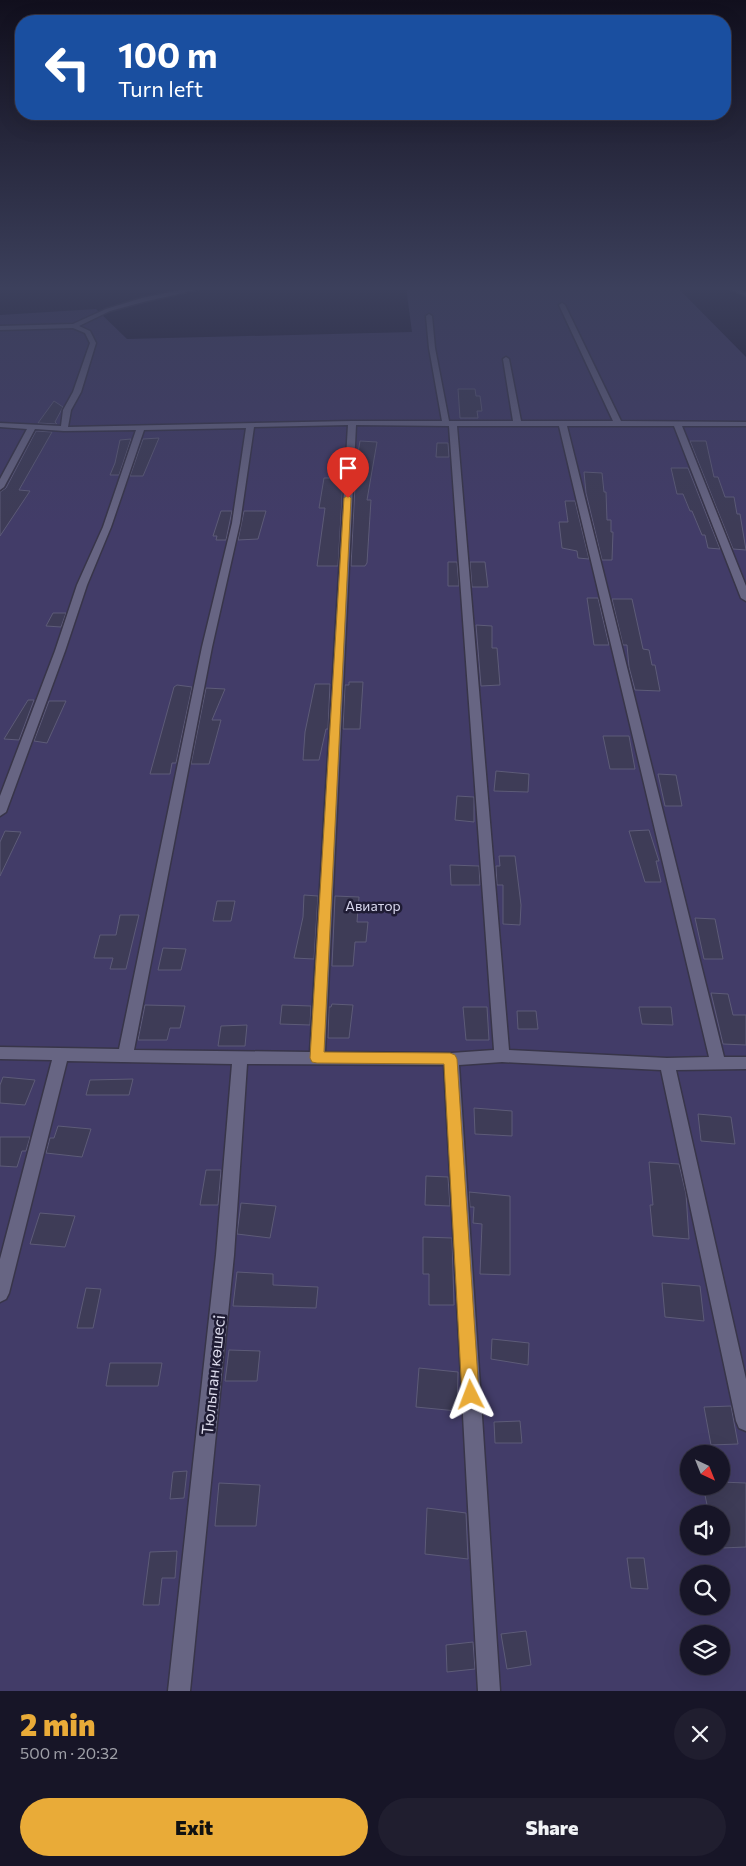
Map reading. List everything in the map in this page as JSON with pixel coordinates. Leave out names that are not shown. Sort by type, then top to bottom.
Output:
[{"type":"street","points":[[64,429],[67,410],[77,392],[86,366]]},
{"type":"street","points":[[436,366],[450,423],[502,1056]]},
{"type":"street","points":[[507,366],[517,422]]},
{"type":"street","points":[[591,366],[618,424]]},
{"type":"street","points":[[317,1058],[352,423]]},
{"type":"street","points":[[0,425],[64,429],[140,429],[352,423],[746,424]]},
{"type":"street","points":[[562,423],[718,1062]]},
{"type":"street","points":[[677,424],[746,598]]},
{"type":"street","points":[[125,1055],[207,647],[236,523],[250,425]]},
{"type":"street","points":[[0,487],[32,427]]},
{"type":"street","points":[[0,812],[60,651],[82,585],[107,527],[140,429]]},
{"type":"street","points":[[0,1053],[240,1058],[450,1059],[502,1056],[667,1064],[746,1063]]},
{"type":"street","points":[[0,1293],[61,1054]]},
{"type":"street","name":"Тюльпан көшесі","points":[[178,1691],[225,1254],[240,1058]]},
{"type":"street","points":[[450,1059],[489,1691]]},
{"type":"street","points":[[667,1064],[746,1422]]},
{"type":"green space","name":"Авиатор","points":[[0,366],[746,366],[746,1691],[0,1691]]},
{"type":"building","points":[[458,389],[475,389],[476,396],[480,396],[482,411],[477,411],[478,418],[460,418]]},
{"type":"building","points":[[54,401],[63,407],[55,422],[57,424],[38,423]]},
{"type":"building","points":[[36,431],[52,432],[19,490],[30,491],[0,536],[0,492],[6,488]]},
{"type":"building","points":[[159,438],[143,476],[130,476],[143,439]]},
{"type":"building","points":[[131,439],[119,475],[110,475],[115,463],[120,440]]},
{"type":"building","points":[[360,441],[377,442],[367,500],[371,500],[367,563],[365,566],[351,566],[356,465]]},
{"type":"building","points":[[690,441],[706,441],[714,477],[718,477],[725,497],[734,497],[737,514],[740,514],[746,550],[733,549]]},
{"type":"building","points":[[437,443],[448,443],[449,457],[436,457]]},
{"type":"building","points":[[338,464],[344,465],[338,566],[317,566],[325,508],[319,508],[324,478],[335,478]]},
{"type":"building","points":[[671,468],[688,468],[720,549],[708,548],[705,535],[702,535],[683,494],[677,494]]},
{"type":"building","points":[[584,472],[602,473],[604,492],[606,492],[607,520],[611,520],[611,532],[613,532],[612,560],[602,560],[586,493]]},
{"type":"building","points":[[565,501],[575,501],[589,559],[578,558],[577,551],[562,548],[559,522],[568,522]]},
{"type":"building","points":[[221,511],[232,511],[226,540],[216,540],[217,536],[213,536]]},
{"type":"building","points":[[244,511],[266,511],[258,539],[238,540]]},
{"type":"building","points":[[448,562],[457,562],[459,586],[448,586]]},
{"type":"building","points":[[470,562],[485,562],[488,587],[472,587]]},
{"type":"building","points":[[587,598],[598,598],[609,645],[594,645]]},
{"type":"building","points":[[612,599],[632,599],[643,649],[649,650],[652,665],[655,665],[660,691],[635,690],[629,667],[627,645],[623,645]]},
{"type":"building","points":[[53,613],[66,613],[61,627],[46,626]]},
{"type":"building","points":[[476,625],[492,626],[492,648],[497,648],[500,685],[481,686]]},
{"type":"building","points":[[349,682],[363,682],[360,729],[343,729],[345,685],[349,685]]},
{"type":"building","points":[[315,684],[330,684],[328,729],[326,729],[319,760],[303,760],[305,732]]},
{"type":"building","points":[[177,685],[192,687],[176,763],[172,763],[170,774],[150,774],[174,687]]},
{"type":"building","points":[[206,688],[225,689],[212,720],[221,720],[209,764],[191,764]]},
{"type":"building","points":[[28,700],[34,700],[19,740],[4,739]]},
{"type":"building","points":[[49,701],[66,701],[47,743],[34,741]]},
{"type":"building","points":[[603,736],[629,736],[635,769],[610,769]]},
{"type":"building","points":[[496,771],[529,774],[528,792],[494,791]]},
{"type":"building","points":[[658,774],[676,775],[682,806],[665,806]]},
{"type":"building","points":[[457,796],[474,797],[474,822],[455,820]]},
{"type":"building","points":[[649,830],[659,861],[656,861],[661,882],[645,882],[629,831]]},
{"type":"building","points":[[5,831],[21,832],[0,876],[0,842]]},
{"type":"building","points":[[499,856],[515,856],[521,905],[520,925],[503,924],[503,885],[497,885],[496,866],[500,866]]},
{"type":"building","points":[[450,865],[479,866],[480,885],[451,885]]},
{"type":"building","points":[[304,895],[318,896],[314,959],[294,958],[303,917]]},
{"type":"building","points":[[335,896],[359,897],[357,922],[368,922],[366,942],[355,942],[353,966],[332,966]]},
{"type":"building","points":[[217,901],[235,901],[231,921],[213,921]]},
{"type":"building","points":[[120,915],[139,915],[126,969],[110,969],[113,958],[94,958],[100,935],[116,935]]},
{"type":"building","points":[[695,918],[715,919],[723,959],[704,959]]},
{"type":"building","points":[[163,948],[186,949],[181,970],[158,970]]},
{"type":"building","points":[[711,993],[728,994],[733,1015],[746,1015],[746,1045],[723,1044]]},
{"type":"building","points":[[332,1004],[353,1005],[349,1038],[328,1038],[329,1007]]},
{"type":"building","points":[[145,1005],[185,1006],[180,1028],[170,1028],[167,1040],[138,1040]]},
{"type":"building","points":[[282,1005],[311,1006],[310,1025],[280,1024]]},
{"type":"building","points":[[463,1007],[487,1007],[489,1040],[466,1040]]},
{"type":"building","points":[[639,1007],[671,1007],[673,1025],[642,1024]]},
{"type":"building","points":[[517,1011],[536,1011],[538,1029],[518,1029]]},
{"type":"building","points":[[247,1025],[245,1046],[218,1046],[221,1026]]},
{"type":"building","points":[[3,1077],[35,1080],[25,1105],[0,1103],[0,1085]]},
{"type":"building","points":[[133,1079],[129,1095],[86,1095],[90,1080]]},
{"type":"building","points":[[474,1108],[512,1111],[512,1136],[475,1134]]},
{"type":"building","points":[[698,1114],[731,1117],[735,1144],[701,1141]]},
{"type":"building","points":[[58,1126],[91,1129],[82,1157],[46,1153],[50,1138],[54,1138]]},
{"type":"building","points":[[0,1137],[30,1137],[26,1151],[22,1151],[17,1167],[0,1166]]},
{"type":"building","points":[[649,1162],[679,1164],[686,1194],[689,1239],[653,1236],[650,1205],[653,1205]]},
{"type":"building","points":[[206,1170],[221,1170],[218,1205],[200,1205]]},
{"type":"building","points":[[426,1176],[448,1177],[450,1206],[425,1205]]},
{"type":"building","points":[[469,1192],[510,1196],[510,1275],[480,1274],[482,1224],[473,1223],[474,1207],[470,1207]]},
{"type":"building","points":[[241,1203],[276,1206],[270,1238],[237,1234]]},
{"type":"building","points":[[40,1213],[75,1216],[65,1247],[30,1244]]},
{"type":"building","points":[[423,1237],[452,1238],[454,1305],[429,1305],[429,1274],[423,1274]]},
{"type":"building","points":[[237,1272],[273,1274],[273,1285],[318,1287],[316,1308],[233,1306]]},
{"type":"building","points":[[662,1283],[700,1286],[704,1321],[665,1317]]},
{"type":"building","points":[[86,1288],[101,1289],[93,1328],[77,1328]]},
{"type":"building","points":[[492,1339],[529,1343],[528,1365],[491,1359]]},
{"type":"building","points":[[229,1350],[260,1351],[257,1381],[225,1381]]},
{"type":"building","points":[[110,1363],[162,1363],[158,1386],[106,1386]]},
{"type":"building","points":[[419,1368],[458,1372],[457,1411],[416,1407]]},
{"type":"building","points":[[731,1406],[738,1444],[711,1445],[704,1407]]},
{"type":"building","points":[[520,1421],[522,1443],[495,1443],[494,1422]]},
{"type":"building","points":[[187,1471],[184,1498],[170,1499],[173,1472]]},
{"type":"building","points":[[730,1482],[746,1483],[746,1547],[730,1548],[730,1505],[707,1505],[705,1495],[730,1495]]},
{"type":"building","points":[[219,1483],[260,1485],[256,1526],[215,1526]]},
{"type":"building","points":[[427,1508],[466,1513],[468,1559],[425,1554]]},
{"type":"building","points":[[177,1551],[175,1578],[162,1578],[159,1605],[143,1605],[150,1552]]},
{"type":"building","points":[[627,1558],[644,1558],[648,1589],[631,1588]]},
{"type":"building","points":[[526,1631],[531,1665],[507,1669],[501,1634]]},
{"type":"building","points":[[473,1642],[475,1669],[447,1672],[446,1645]]},
{"type":"route","points":[[348,498],[317,1058],[450,1059],[471,1395]]}]
